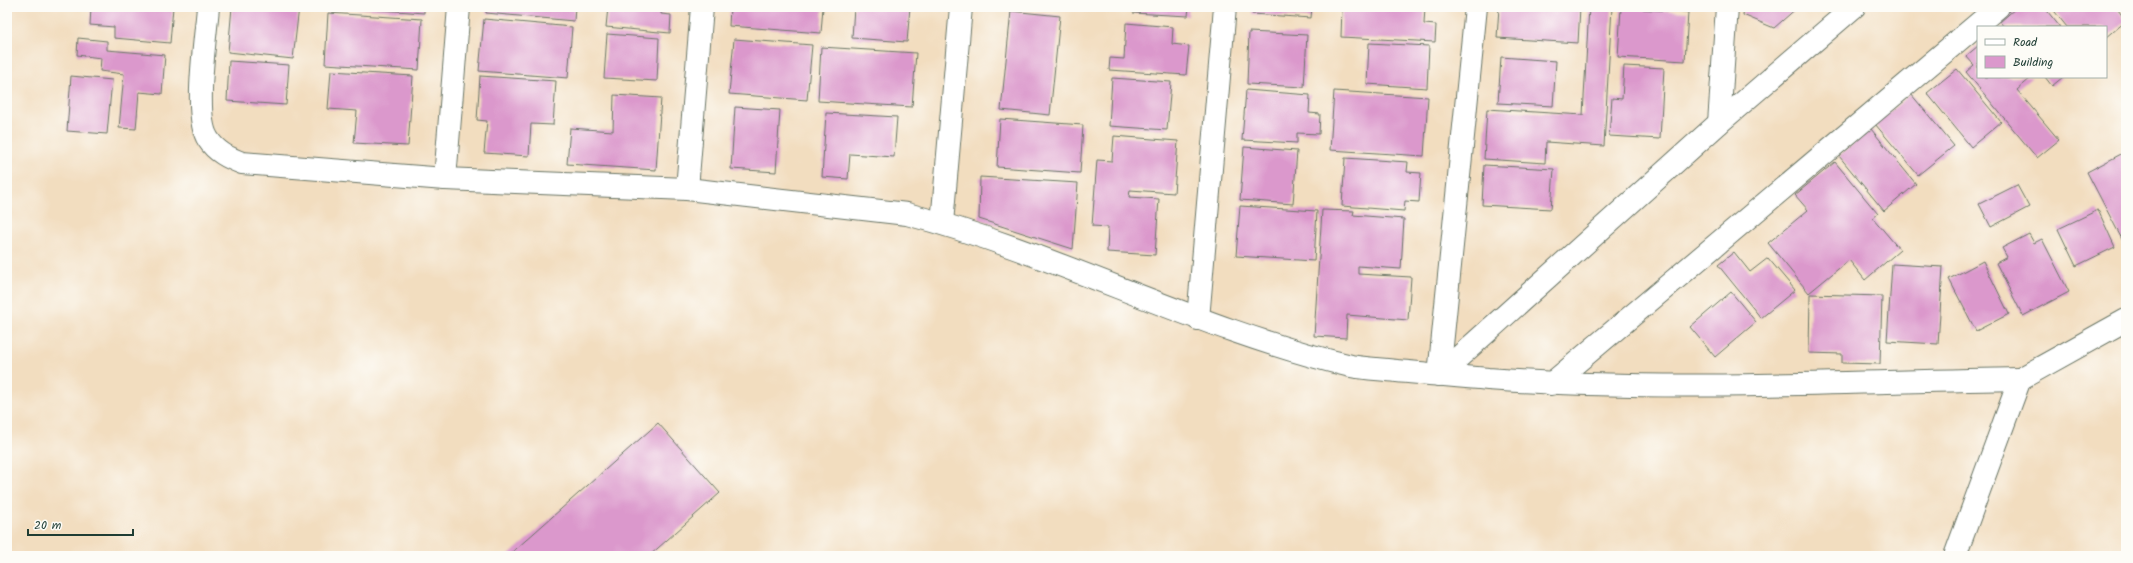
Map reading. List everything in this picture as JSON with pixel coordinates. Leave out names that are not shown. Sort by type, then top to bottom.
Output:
[{"type":"street","points":[[208,7],[201,89],[201,114],[207,138],[223,155],[242,163],[444,179],[687,189],[907,214],[942,223],[1198,319],[1260,340],[1354,366],[1439,375],[1551,384],[1654,386],[2020,379],[2126,320]]},
{"type":"street","points":[[444,179],[459,7]]},
{"type":"street","points":[[687,189],[702,7]]},
{"type":"street","points":[[942,223],[961,7]]},
{"type":"street","points":[[1198,319],[1225,7]]},
{"type":"street","points":[[1439,375],[1476,7]]},
{"type":"street","points":[[1719,123],[1727,7]]},
{"type":"street","points":[[1439,375],[1719,123],[1854,7]]},
{"type":"street","points":[[1551,384],[1998,7]]},
{"type":"street","points":[[1955,556],[2020,379]]},
{"type":"building","points":[[91,7],[173,7],[170,43],[114,38],[114,27],[90,25]]},
{"type":"building","points":[[232,7],[299,7],[293,59],[228,52]]},
{"type":"building","points":[[339,7],[424,7],[424,13]]},
{"type":"building","points":[[486,7],[575,7],[574,21],[486,13]]},
{"type":"building","points":[[608,7],[661,7],[661,14],[671,15],[670,33],[606,27]]},
{"type":"building","points":[[730,7],[823,7],[821,33],[729,26]]},
{"type":"building","points":[[854,7],[910,7],[907,42],[852,38]]},
{"type":"building","points":[[1133,7],[1189,7],[1188,16],[1133,13]]},
{"type":"building","points":[[1252,7],[1312,7],[1311,18],[1252,14]]},
{"type":"building","points":[[1342,7],[1425,7],[1424,24],[1436,25],[1435,42],[1341,37]]},
{"type":"building","points":[[1499,7],[1580,7],[1578,43],[1497,38]]},
{"type":"building","points":[[1589,7],[1612,7],[1604,146],[1546,142],[1545,163],[1484,159],[1487,109],[1583,115]]},
{"type":"building","points":[[1744,7],[1798,7],[1774,28],[1743,15]]},
{"type":"building","points":[[2017,7],[2044,7],[2059,26],[2003,26],[2000,22]]},
{"type":"building","points":[[2051,7],[2116,7],[2126,21],[2107,37],[2107,26],[2066,26]]},
{"type":"building","points":[[1621,8],[1688,12],[1685,61],[1618,57]]},
{"type":"building","points":[[1011,11],[1060,16],[1050,115],[1001,110]]},
{"type":"building","points":[[328,13],[422,19],[419,70],[325,64]]},
{"type":"building","points":[[484,19],[572,27],[568,78],[479,71]]},
{"type":"building","points":[[1126,23],[1173,27],[1172,44],[1189,46],[1186,75],[1109,70],[1110,58],[1124,59]]},
{"type":"building","points":[[1249,32],[1307,35],[1304,87],[1247,84]]},
{"type":"building","points":[[607,34],[659,38],[657,81],[604,78]]},
{"type":"building","points":[[78,38],[107,41],[107,50],[165,55],[162,94],[139,92],[136,129],[119,128],[124,74],[100,71],[101,58],[77,55]]},
{"type":"building","points":[[734,39],[812,45],[807,100],[729,94]]},
{"type":"building","points":[[1369,43],[1429,46],[1427,88],[1367,84]]},
{"type":"building","points":[[821,47],[916,53],[912,107],[818,101]]},
{"type":"building","points":[[1977,47],[1977,78],[2031,78],[2017,90],[2059,140],[2037,158],[1966,72],[1974,65],[1966,56]]},
{"type":"building","points":[[1501,57],[1556,61],[1553,106],[1498,103]]},
{"type":"building","points":[[229,61],[289,65],[286,105],[227,101]]},
{"type":"building","points":[[1624,66],[1664,68],[1660,139],[1609,136],[1612,98],[1622,99]]},
{"type":"building","points":[[1957,69],[2001,122],[1971,147],[1927,93]]},
{"type":"building","points":[[331,71],[413,76],[408,146],[354,143],[357,111],[328,109]]},
{"type":"building","points":[[71,76],[112,80],[107,134],[67,131]]},
{"type":"building","points":[[480,76],[556,81],[553,125],[531,124],[529,156],[484,153],[487,121],[477,120]]},
{"type":"building","points":[[1112,78],[1171,82],[1167,130],[1109,126]]},
{"type":"building","points":[[2046,78],[2062,78],[2052,86]]},
{"type":"building","points":[[1246,90],[1310,95],[1309,113],[1320,114],[1319,134],[1297,133],[1297,143],[1242,140]]},
{"type":"building","points":[[1334,91],[1428,97],[1424,156],[1330,150]]},
{"type":"building","points":[[1911,94],[1954,146],[1918,175],[1875,124]]},
{"type":"building","points":[[614,95],[661,98],[656,170],[567,164],[570,128],[613,131]]},
{"type":"building","points":[[735,107],[780,110],[776,172],[731,169]]},
{"type":"building","points":[[826,113],[897,117],[894,157],[850,154],[848,179],[822,177]]},
{"type":"building","points":[[1000,119],[1083,125],[1080,173],[997,167]]},
{"type":"building","points":[[1871,129],[1916,184],[1884,211],[1839,156]]},
{"type":"building","points":[[1114,136],[1178,141],[1174,193],[1130,190],[1129,197],[1159,199],[1155,255],[1107,252],[1108,227],[1092,226],[1097,160],[1112,161]]},
{"type":"building","points":[[1244,147],[1297,151],[1293,204],[1240,200]]},
{"type":"building","points":[[2125,152],[2126,154],[2126,247],[2087,172]]},
{"type":"building","points":[[1345,158],[1408,162],[1407,172],[1421,173],[1419,202],[1405,201],[1404,211],[1342,206]]},
{"type":"building","points":[[1835,162],[1878,214],[1873,218],[1900,250],[1865,280],[1849,260],[1809,293],[1768,243],[1808,210],[1795,195]]},
{"type":"building","points":[[1484,165],[1554,169],[1551,209],[1482,205]]},
{"type":"building","points":[[980,177],[1078,183],[1073,249],[979,219]]},
{"type":"building","points":[[2017,185],[2029,207],[1991,227],[1979,204]]},
{"type":"building","points":[[1240,206],[1317,211],[1314,261],[1236,256]]},
{"type":"building","points":[[1322,210],[1354,211],[1353,215],[1404,219],[1401,269],[1358,266],[1358,274],[1411,277],[1408,320],[1347,315],[1346,338],[1314,336]]},
{"type":"building","points":[[2098,210],[2115,247],[2076,266],[2058,229]]},
{"type":"building","points":[[2029,234],[2034,243],[2042,239],[2069,292],[2023,316],[1996,263],[2007,257],[2002,248]]},
{"type":"building","points":[[1734,252],[1750,272],[1768,258],[1795,290],[1761,318],[1718,265]]},
{"type":"building","points":[[1983,261],[2009,314],[1976,331],[1949,279]]},
{"type":"building","points":[[1892,264],[1943,267],[1938,344],[1887,341]]},
{"type":"building","points":[[1731,292],[1756,322],[1715,357],[1690,327]]},
{"type":"building","points":[[1810,294],[1882,296],[1880,364],[1842,363],[1842,354],[1809,353]]},
{"type":"building","points":[[658,423],[720,493],[649,556],[508,556]]}]
